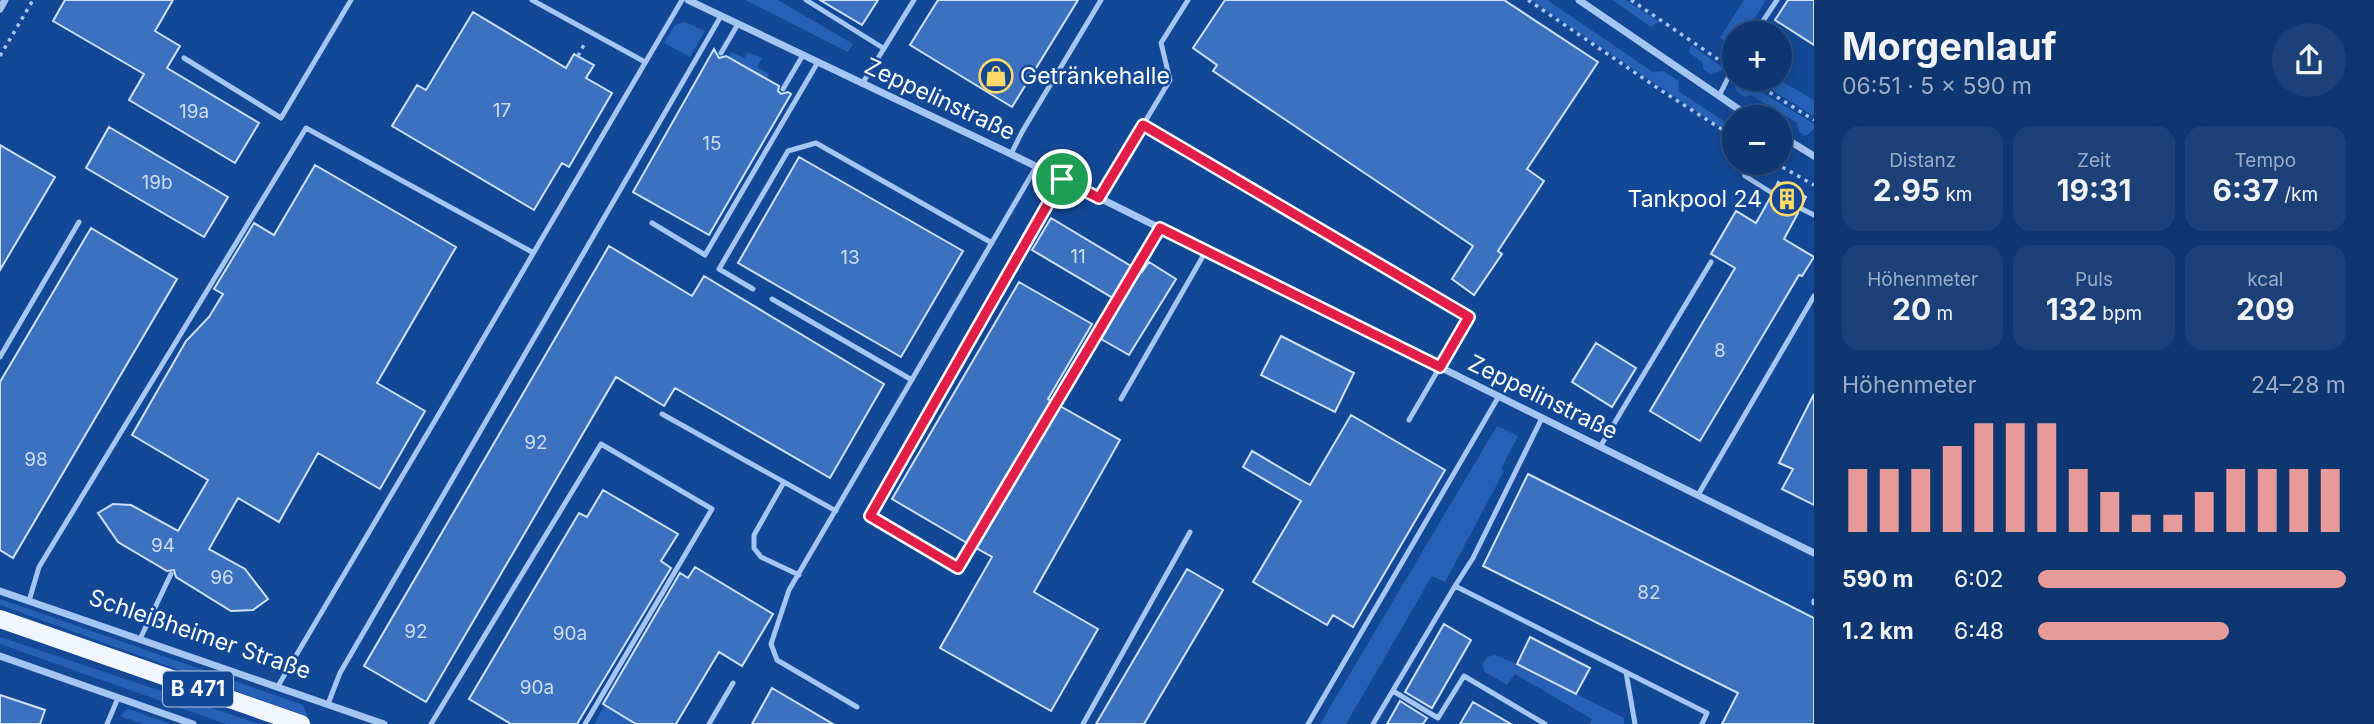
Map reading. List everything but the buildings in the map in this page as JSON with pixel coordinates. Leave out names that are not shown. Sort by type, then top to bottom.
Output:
[{"type":"main road","name":"B 471","points":[[0,619],[301,724]]},
{"type":"street","points":[[0,9],[5,0]]},
{"type":"street","name":"Zeppelinstraße","points":[[688,0],[1062,179],[1814,553]]},
{"type":"street","points":[[1579,0],[1732,105]]},
{"type":"street","points":[[1792,142],[1813,153]]},
{"type":"street","name":"Schleißheimer Straße","points":[[0,591],[384,724]]},
{"type":"street","points":[[0,656],[193,724]]},
{"type":"lane","points":[[184,58],[281,118],[351,0]]},
{"type":"lane","points":[[532,0],[645,62]]},
{"type":"lane","points":[[278,686],[682,0]]},
{"type":"lane","points":[[806,0],[883,48]]},
{"type":"lane","points":[[862,84],[914,0]]},
{"type":"lane","points":[[1011,154],[1101,0]]},
{"type":"lane","points":[[1099,198],[1170,80],[1161,43],[1188,0]]},
{"type":"lane","points":[[1763,21],[1777,0]]},
{"type":"lane","points":[[328,704],[340,673],[721,16]]},
{"type":"lane","points":[[721,53],[738,24]]},
{"type":"lane","points":[[783,89],[803,55]]},
{"type":"lane","points":[[652,223],[705,255],[818,62]]},
{"type":"lane","points":[[1718,96],[1722,89]]},
{"type":"lane","points":[[1143,125],[1469,317],[1409,420]]},
{"type":"lane","points":[[29,601],[39,567],[306,128],[532,252]]},
{"type":"lane","points":[[753,289],[719,269],[788,151],[816,143],[992,243]]},
{"type":"lane","points":[[857,707],[777,660],[771,645],[789,590],[1037,167]]},
{"type":"lane","points":[[1745,175],[1772,193]]},
{"type":"lane","points":[[1062,179],[870,516],[958,568],[1160,228]]},
{"type":"lane","points":[[1800,208],[1814,215]]},
{"type":"lane","points":[[0,357],[79,222]]},
{"type":"lane","points":[[1121,399],[1206,250]]},
{"type":"lane","points":[[1600,447],[1711,262]]},
{"type":"lane","points":[[1698,495],[1814,296]]},
{"type":"lane","points":[[772,299],[912,380]]},
{"type":"lane","points":[[1308,724],[1499,396]]},
{"type":"lane","points":[[662,414],[836,510]]},
{"type":"lane","points":[[1373,724],[1472,558],[1542,418]]},
{"type":"lane","points":[[431,724],[601,444],[712,509],[584,724]]},
{"type":"lane","points":[[783,482],[754,535],[754,548],[761,557],[799,575]]},
{"type":"lane","points":[[1083,724],[1190,532]]},
{"type":"lane","points":[[140,639],[171,574]]},
{"type":"lane","points":[[1455,586],[1707,713],[1702,724]]},
{"type":"lane","points":[[1626,672],[1635,724]]},
{"type":"lane","points":[[1393,691],[1438,718],[1464,676],[1545,724]]},
{"type":"lane","points":[[709,724],[733,683]]},
{"type":"lane","points":[[107,724],[118,698]]},
{"type":"path","points":[[0,56],[33,0]]},
{"type":"path","points":[[1528,0],[1722,129]]},
{"type":"path","points":[[1631,0],[1722,61]]},
{"type":"path","points":[[1767,91],[1814,120]]},
{"type":"path","points":[[1792,173],[1814,185]]},
{"type":"shaded area","points":[[745,0],[778,0],[853,44],[848,52]]},
{"type":"shaded area","points":[[1531,0],[1547,0],[1653,72],[1663,71],[1679,81],[1678,91],[1722,120],[1722,129]]},
{"type":"shaded area","points":[[1612,0],[1626,0],[1659,22],[1651,27]]},
{"type":"shaded area","points":[[1744,0],[1766,0],[1753,21],[1731,21]]},
{"type":"shaded area","points":[[685,22],[705,31],[690,57],[664,43],[675,25]]},
{"type":"shaded area","points":[[1691,45],[1722,67],[1722,70],[1711,75],[1703,69],[1703,63],[1689,52]]},
{"type":"shaded area","points":[[732,52],[744,58],[748,52],[762,58],[757,67],[769,74],[766,79],[728,57]]},
{"type":"shaded area","points":[[1792,87],[1814,100],[1814,116],[1773,91],[1792,91]]},
{"type":"shaded area","points":[[1736,91],[1760,91],[1783,105],[1767,105],[1751,95],[1744,97]]},
{"type":"shaded area","points":[[1792,111],[1814,124],[1814,129],[1806,136],[1799,132],[1797,123],[1792,120]]},
{"type":"shaded area","points":[[1497,426],[1518,436],[1501,469],[1504,471],[1445,582],[1432,576],[1346,724],[1320,724]]},
{"type":"shaded area","points":[[0,599],[303,705],[308,717],[0,605]]},
{"type":"shaded area","points":[[0,637],[259,724],[226,724],[0,644]]},
{"type":"shaded area","points":[[1495,655],[1624,718],[1624,724],[1589,724],[1592,719],[1515,674],[1507,685],[1485,672],[1482,664],[1487,657]]},
{"type":"shaded area","points":[[609,698],[613,710],[636,724],[594,724]]},
{"type":"shaded area","points":[[128,709],[171,724],[143,724],[120,716]]},
{"type":"place","name":"Getränkehalle","points":[[996,76]]},
{"type":"place","name":"Tankpool 24","points":[[1787,199]]},
{"type":"route","points":[[1143,125],[1469,317],[1440,367],[1160,228],[958,568],[870,516],[1062,179],[1099,198],[1143,125]]}]
